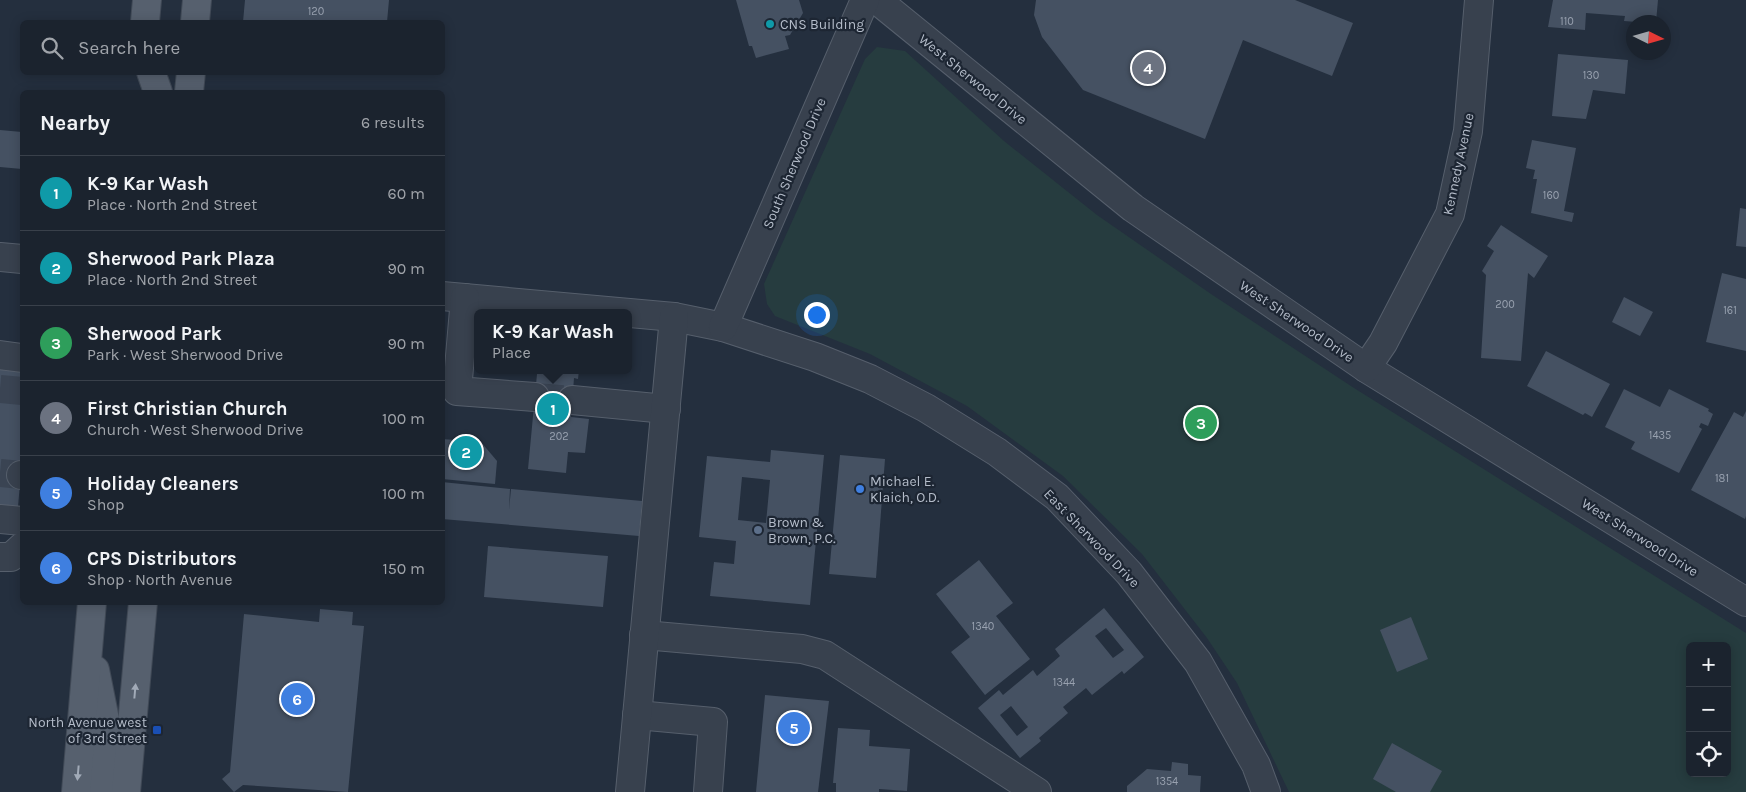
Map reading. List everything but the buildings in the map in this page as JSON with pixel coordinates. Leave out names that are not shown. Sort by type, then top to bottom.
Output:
[{"type":"main road","points":[[145,20],[147,0]]},
{"type":"main road","points":[[195,20],[197,0]]},
{"type":"main road","points":[[139,90],[141,75]]},
{"type":"main road","points":[[152,75],[157,90]]},
{"type":"main road","points":[[189,90],[191,75]]},
{"type":"main road","points":[[76,792],[92,605]]},
{"type":"main road","points":[[126,792],[143,605]]},
{"type":"main road","points":[[88,642],[107,730],[102,792]]},
{"type":"street","name":"South Sherwood Drive","points":[[723,327],[865,0]]},
{"type":"street","name":"West Sherwood Drive","points":[[877,0],[1133,208],[1366,368],[1746,602]]},
{"type":"street","name":"Kennedy Avenue","points":[[1366,368],[1383,343],[1450,214],[1468,131],[1479,0]]},
{"type":"street","points":[[0,257],[20,259]]},
{"type":"street","name":"East Sherwood Drive","points":[[454,297],[586,309]]},
{"type":"street","points":[[454,297],[456,391],[535,397]]},
{"type":"street","name":"East Sherwood Drive","points":[[632,313],[674,317],[723,327],[815,357],[878,384],[926,408],[997,452],[1057,497],[1129,573],[1198,662],[1256,765],[1266,792]]},
{"type":"street","points":[[630,792],[674,317]]},
{"type":"street","points":[[0,356],[20,358]]},
{"type":"street","points":[[572,400],[666,409]]},
{"type":"street","points":[[0,519],[20,521]]},
{"type":"street","points":[[0,557],[12,557],[20,549]]},
{"type":"street","points":[[644,635],[802,649],[825,655],[1037,792]]},
{"type":"street","points":[[637,715],[713,722],[708,792]]},
{"type":"green space","points":[[877,47],[905,51],[1004,141],[1097,215],[1211,294],[1354,388],[1746,633],[1746,792],[1289,792],[1237,683],[1207,638],[1142,554],[1063,476],[967,406],[870,354],[775,316],[767,304],[764,284],[865,59]]},
{"type":"tunnel","points":[[0,389],[20,391]]},
{"type":"tunnel","points":[[535,397],[572,400]]},
{"type":"tunnel","points":[[0,473],[20,475]]},
{"type":"place","name":"CNS Building","points":[[770,24]]},
{"type":"place","name":"First Christian Church","points":[[1148,68]]},
{"type":"place","name":"K-9 Kar Wash","points":[[553,409]]},
{"type":"place","name":"Sherwood Park","points":[[1201,423]]},
{"type":"place","name":"Sherwood Park Plaza","points":[[466,452]]},
{"type":"place","name":"Michael E. Klaich, O.D.","points":[[860,489]]},
{"type":"place","name":"Brown & Brown, P.C.","points":[[758,530]]},
{"type":"place","name":"CPS Distributors","points":[[297,699]]},
{"type":"place","name":"Holiday Cleaners","points":[[794,728]]},
{"type":"place","name":"North Avenue west of 3rd Street","points":[[157,730]]}]
